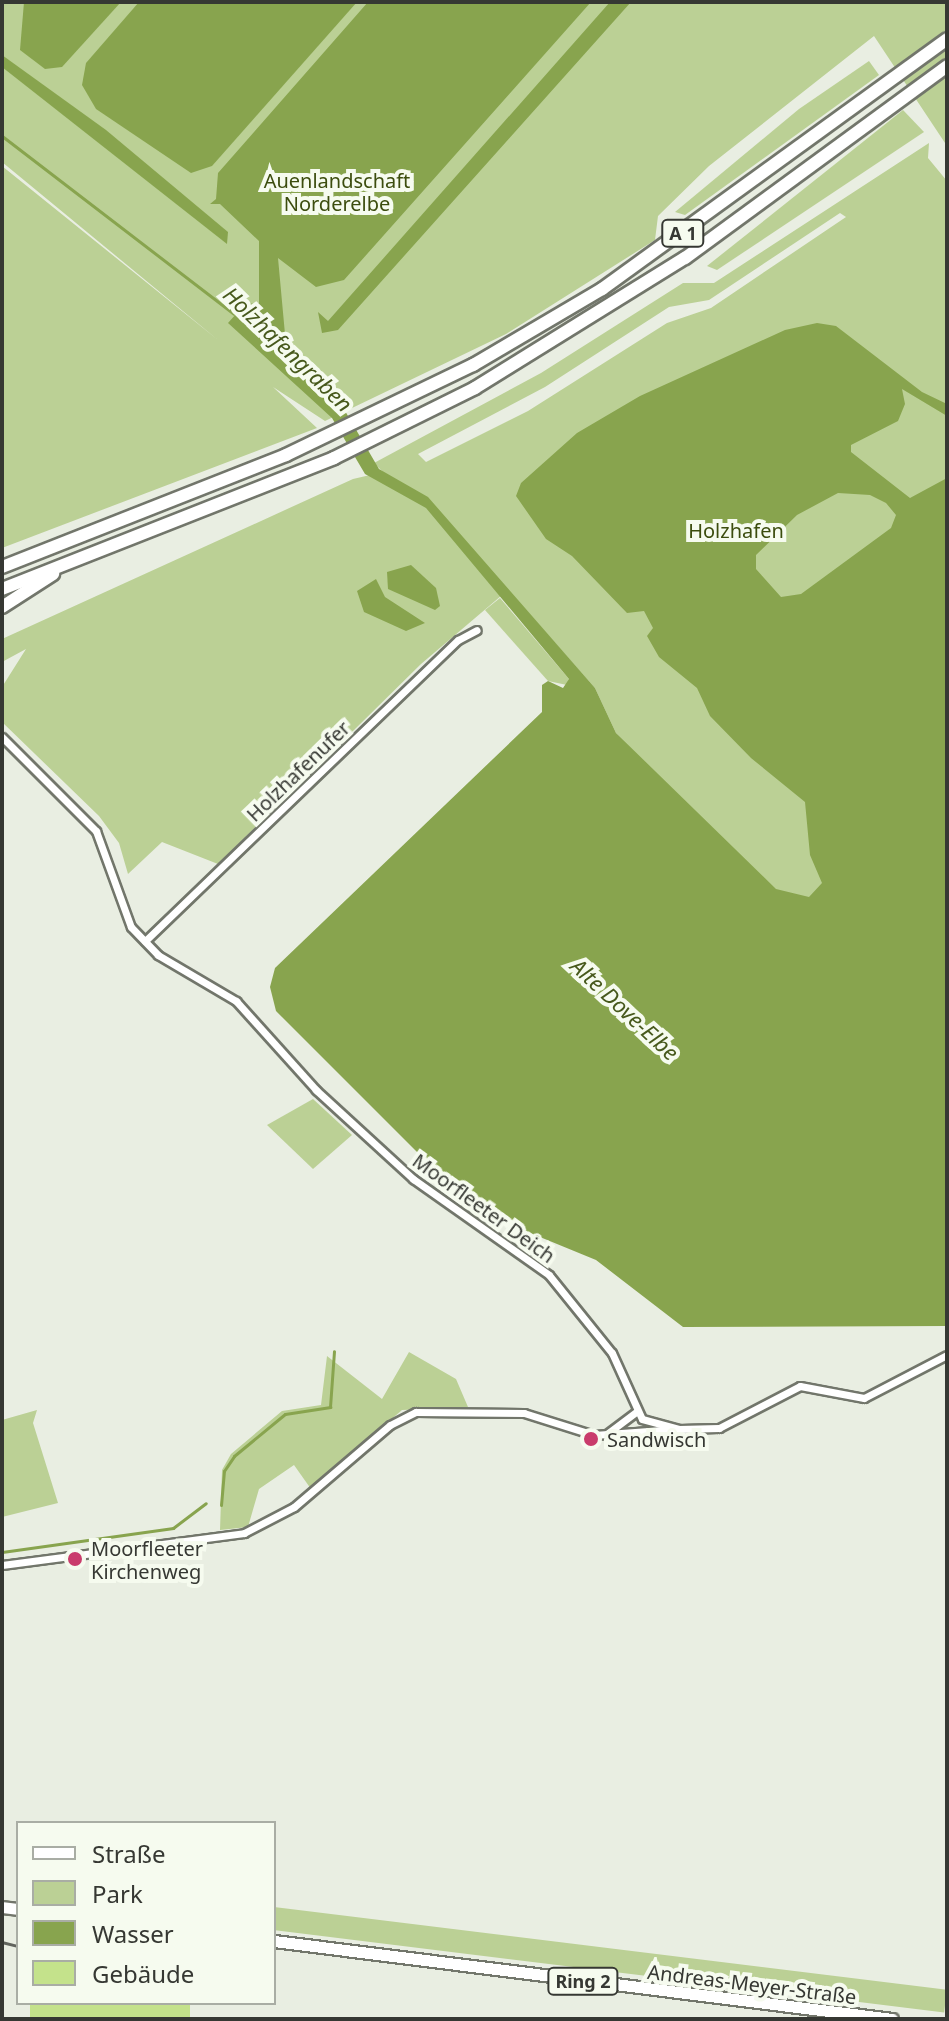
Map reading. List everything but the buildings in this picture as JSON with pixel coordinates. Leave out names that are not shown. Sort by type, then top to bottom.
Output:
[{"type":"highway","name":"A 1","points":[[2,567],[339,431],[591,296],[947,39]]},
{"type":"highway","name":"A 1","points":[[2,589],[371,441],[613,305],[844,143],[947,66]]},
{"type":"highway","points":[[2,607],[73,561]]},
{"type":"main road","name":"Andreas-Meyer-Straße","points":[[276,1941],[892,2019]]},
{"type":"street","name":"Holzhafenufer","points":[[145,941],[458,640],[477,630]]},
{"type":"street","name":"Moorfleeter Deich","points":[[2,737],[91,825],[108,856],[123,917],[145,941],[236,1001],[316,1090],[413,1179],[549,1275],[612,1353],[636,1412]]},
{"type":"street","points":[[2,1565],[253,1530],[294,1507],[390,1425],[416,1412],[524,1413],[606,1434],[728,1426],[800,1386],[864,1398],[947,1355]]},
{"type":"street","points":[[606,1434],[636,1412],[651,1423],[679,1429]]},
{"type":"green space","name":"Auenlandschaft Norderelbe","points":[[2,2],[947,2],[947,146],[874,36],[709,166],[658,216],[655,240],[506,334],[325,421],[273,387],[317,428],[2,548],[2,166],[218,340],[2,162]]},
{"type":"green space","points":[[869,61],[879,75],[685,215],[675,212],[799,109]]},
{"type":"green space","points":[[903,110],[924,132],[717,270],[707,266]]},
{"type":"green space","name":"Holzhafen","points":[[929,143],[928,158],[947,181],[947,1190],[795,920],[616,733],[595,688],[508,590],[421,664],[218,864],[162,842],[128,874],[119,843],[99,816],[2,722],[2,687],[26,649],[2,662],[2,639],[353,479],[383,472],[374,463],[541,373],[683,283],[714,283]],"holes":[[[840,213],[846,217],[711,308],[667,323],[528,411],[426,462],[418,454],[545,387],[669,307],[709,300]]]},
{"type":"green space","points":[[500,598],[569,679],[567,685],[548,681],[485,610]]},
{"type":"green space","points":[[313,1099],[352,1135],[313,1169],[267,1125]]},
{"type":"green space","points":[[409,1352],[456,1379],[468,1407],[402,1410],[311,1489],[294,1465],[259,1489],[248,1527],[220,1530],[222,1470],[231,1454],[282,1411],[321,1405],[327,1356],[382,1399]]},
{"type":"green space","points":[[37,1410],[33,1423],[58,1503],[2,1517],[2,1420]]},
{"type":"green space","points":[[276,1907],[947,1990],[944,2012],[276,1930]]},
{"type":"water","points":[[24,2],[121,2],[62,67],[45,69],[20,50]]},
{"type":"water","points":[[139,2],[357,2],[212,166],[191,173],[96,109],[82,85],[86,63]]},
{"type":"water","name":"Alte Dove-Elbe","points":[[368,2],[591,2],[344,280],[316,287],[278,258],[286,345],[341,404],[379,469],[428,497],[595,688],[616,733],[776,889],[809,897],[822,883],[810,855],[805,802],[751,758],[710,716],[697,688],[659,657],[647,636],[653,628],[644,611],[627,613],[572,556],[546,539],[516,496],[521,483],[577,433],[640,396],[785,330],[817,323],[836,326],[922,392],[947,404],[947,416],[902,389],[905,404],[898,421],[851,445],[851,452],[910,498],[947,478],[947,1326],[683,1327],[596,1260],[518,1228],[430,1165],[276,1011],[270,987],[275,968],[542,712],[542,685],[548,681],[563,688],[569,679],[426,508],[365,474],[332,418],[228,323],[245,304],[259,303],[259,241],[220,204],[210,204],[216,199],[218,173]],"holes":[[[838,493],[870,495],[886,503],[896,515],[891,528],[801,594],[781,597],[756,569],[756,555],[797,515]]]},
{"type":"water","points":[[610,2],[631,2],[338,330],[322,333],[318,312],[328,321]]},
{"type":"water","points":[[2,55],[106,130],[228,232],[227,244],[2,67]]},
{"type":"water","points":[[411,565],[436,588],[440,606],[435,610],[388,589],[387,572]]},
{"type":"water","points":[[376,579],[385,597],[425,623],[406,631],[364,612],[357,591]]},
{"type":"waterway","name":"Holzhafengraben","points":[[2,136],[234,314]]},
{"type":"waterway","points":[[221,1505],[224,1471],[234,1456],[285,1414],[330,1407],[334,1351]]},
{"type":"waterway","points":[[2,1552],[173,1528],[206,1503]]},
{"type":"railway","points":[[2,1942],[16,1946]]},
{"type":"place","name":"Sandwisch","points":[[591,1439]]},
{"type":"place","name":"Moorfleeter Kirchenweg","points":[[75,1559]]}]
